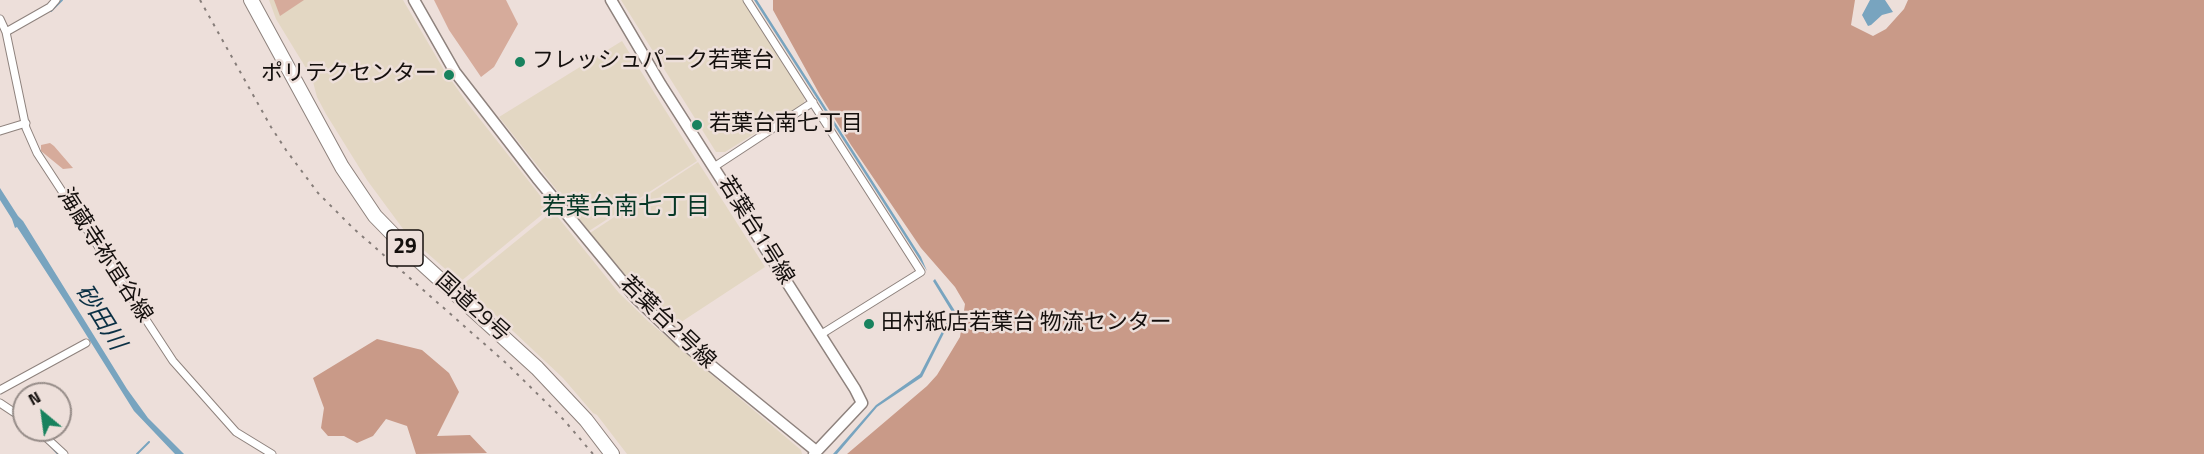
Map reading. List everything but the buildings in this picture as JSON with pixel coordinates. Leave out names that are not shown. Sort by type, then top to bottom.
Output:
[{"type":"highway","name":"国道29号","points":[[251,0],[342,167],[375,216],[413,255],[537,368],[586,420],[612,454]]},
{"type":"street","points":[[6,32],[50,7],[56,0]]},
{"type":"street","name":"若葉台2号線","points":[[414,0],[455,72],[537,178],[636,298],[689,348],[815,453]]},
{"type":"street","name":"若葉台1号線","points":[[611,0],[661,85],[862,403],[815,453]]},
{"type":"street","points":[[747,0],[921,272],[820,335]]},
{"type":"street","name":"海蔵寺祢宜谷線","points":[[0,19],[6,32],[26,123],[37,153],[173,361],[236,432],[272,454]]},
{"type":"street","points":[[714,167],[813,102]]},
{"type":"street","points":[[0,131],[26,123]]},
{"type":"street","points":[[0,390],[86,343]]},
{"type":"street","points":[[51,442],[64,454]]},
{"type":"shaded area","points":[[269,0],[403,0],[444,70],[468,104],[550,208],[460,282],[409,237],[367,180],[326,114],[317,97],[312,78],[276,19]]},
{"type":"shaded area","points":[[274,0],[304,0],[280,16]]},
{"type":"shaded area","points":[[434,0],[506,0],[518,24],[494,67],[481,77],[449,30]]},
{"type":"shaded area","points":[[621,0],[743,0],[805,95],[804,103],[725,152],[716,152]]},
{"type":"shaded area","points":[[773,0],[1855,0],[1851,25],[1873,36],[1886,29],[1904,9],[1908,0],[2204,0],[2204,454],[847,454],[937,375],[960,337],[965,304],[955,287],[921,248],[851,145],[820,95],[773,10]]},
{"type":"shaded area","points":[[622,41],[697,161],[589,231],[499,117]]},
{"type":"shaded area","points":[[50,143],[73,168],[63,169],[41,151],[41,145]]},
{"type":"shaded area","points":[[698,162],[765,267],[675,326],[635,286],[590,233]]},
{"type":"shaded area","points":[[553,211],[619,293],[649,322],[801,450],[802,454],[627,454],[597,415],[563,378],[462,285]]},
{"type":"shaded area","points":[[377,339],[422,350],[449,373],[459,392],[437,436],[470,435],[487,453],[416,454],[407,426],[386,419],[373,436],[357,443],[344,436],[328,436],[321,428],[324,408],[313,378]]},
{"type":"water","points":[[754,0],[757,0],[921,257],[927,271]]},
{"type":"water","points":[[1870,0],[1885,0],[1893,12],[1882,15],[1868,26],[1862,15]]},
{"type":"water","points":[[0,188],[23,221],[127,389],[148,418],[184,454],[175,454],[134,411],[17,227],[15,228],[0,200]]},
{"type":"water","points":[[935,279],[955,311],[922,377],[877,407],[837,454],[833,454],[876,405],[920,374],[952,312],[933,281]]},
{"type":"waterway","points":[[51,11],[62,0]]},
{"type":"waterway","points":[[137,454],[149,442]]},
{"type":"waterway","points":[[50,445],[58,454]]},
{"type":"railway","points":[[200,0],[271,127],[318,193],[353,228],[506,363],[564,420],[593,454]]},
{"type":"place","name":"フレッシュパーク若葉台","points":[[520,62]]},
{"type":"place","name":"ポリテクセンター","points":[[449,75]]},
{"type":"place","name":"若葉台南七丁目","points":[[697,125]]},
{"type":"place","name":"田村紙店若葉台 物流センター","points":[[869,324]]},
{"type":"district","name":"若葉台南七丁目","points":[[626,208]]},
{"type":"water label","name":"砂田川","points":[[99,318]]}]
